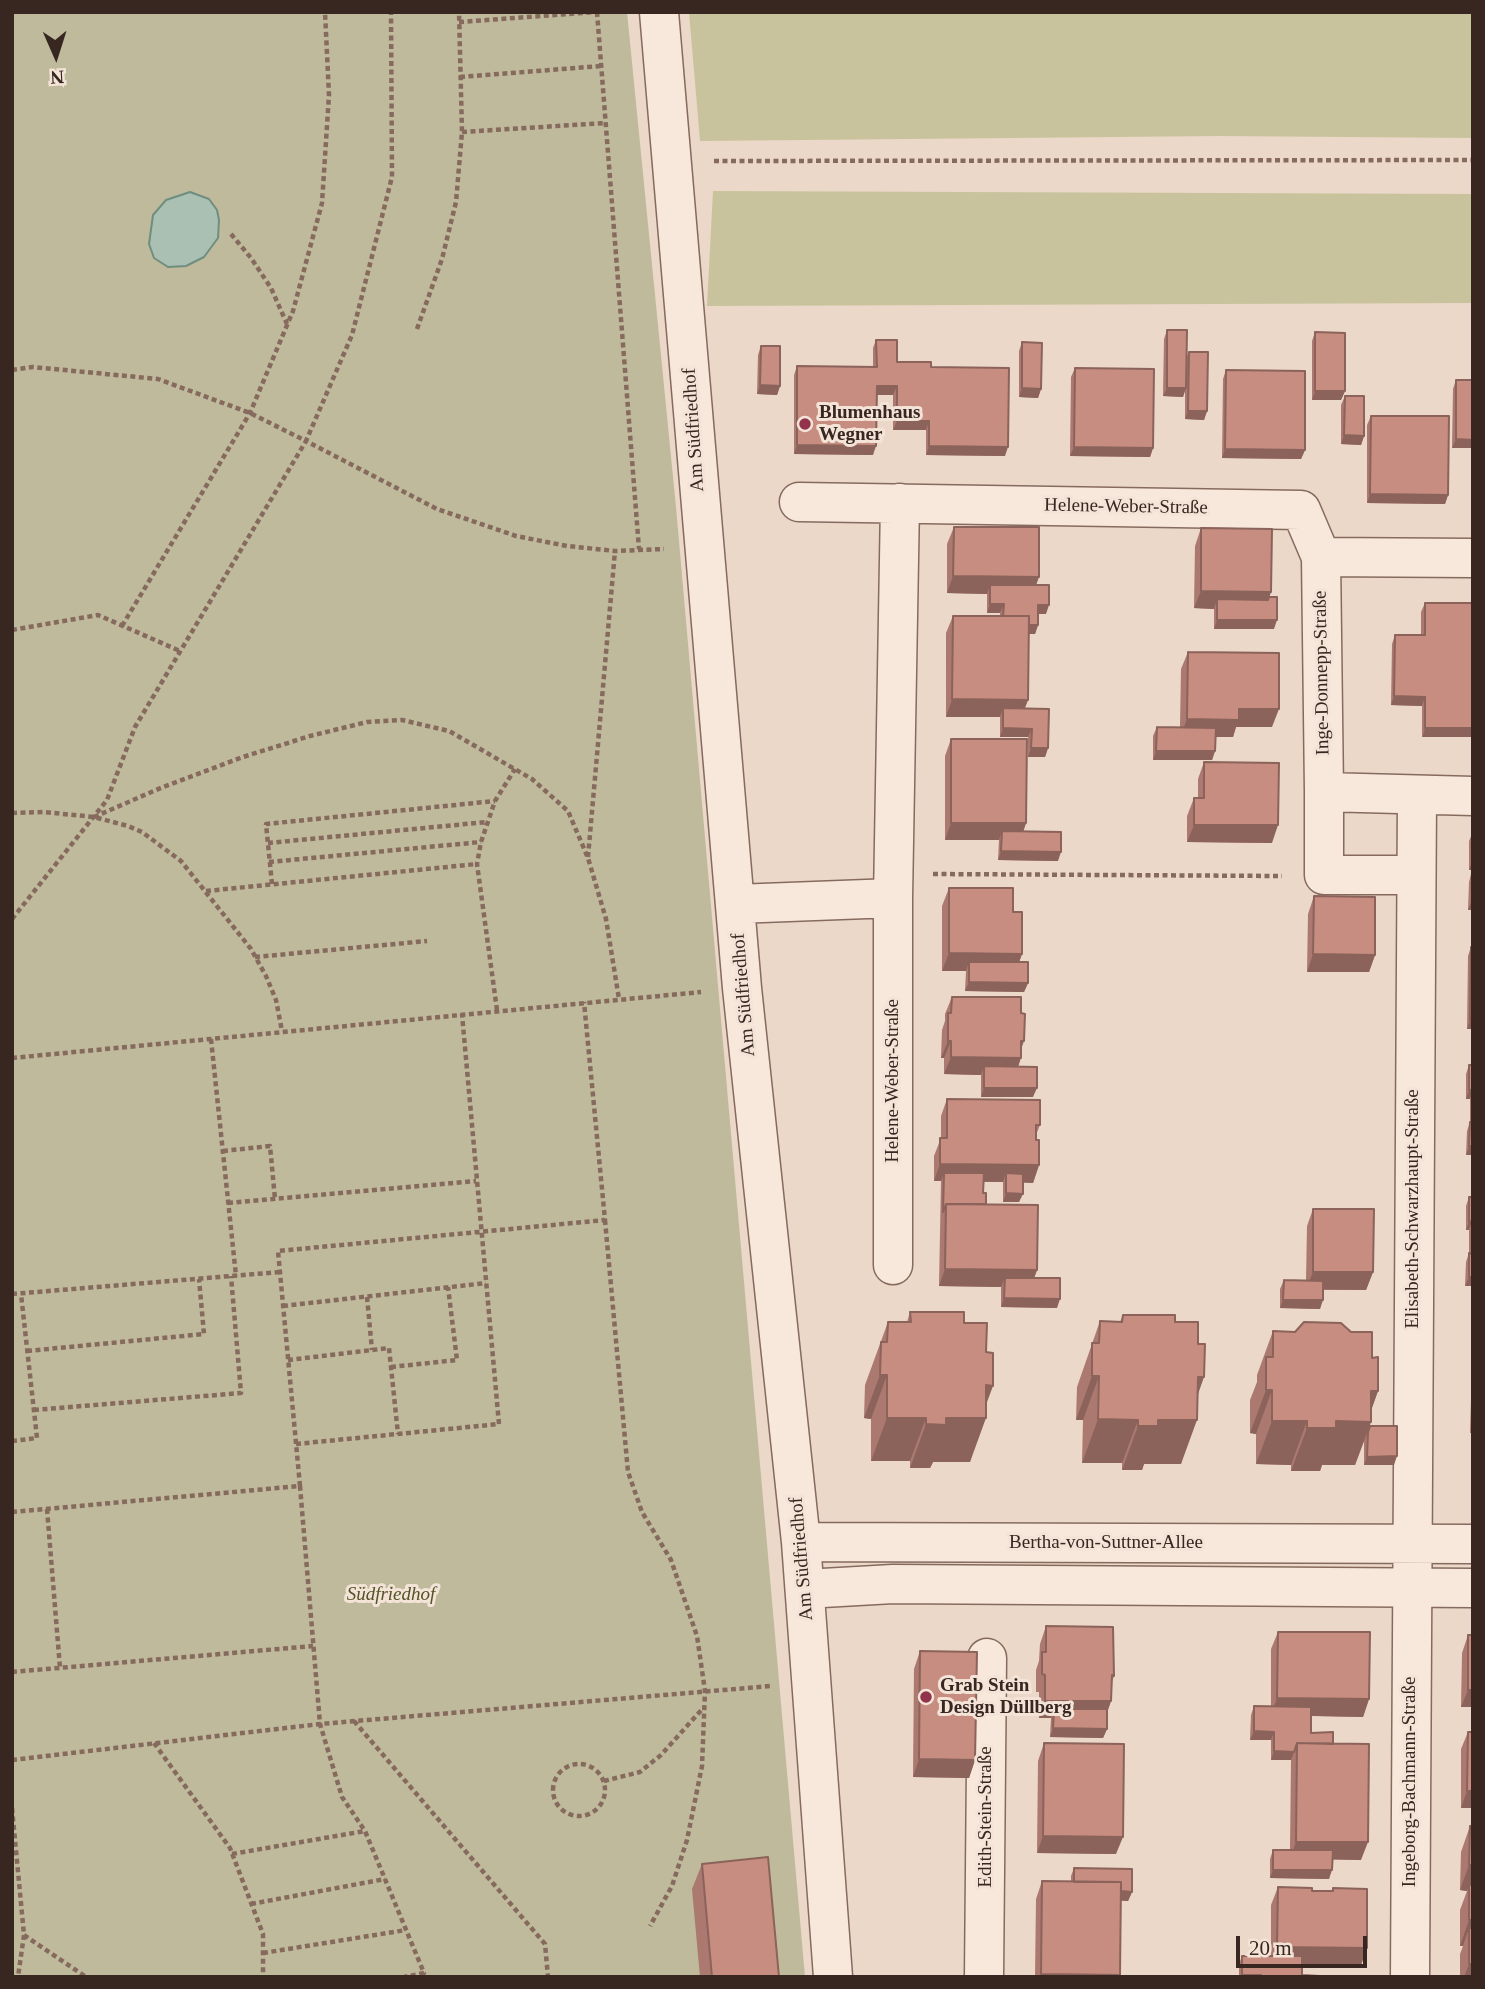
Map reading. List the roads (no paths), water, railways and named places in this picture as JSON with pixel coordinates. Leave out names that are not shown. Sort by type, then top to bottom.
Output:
[{"type":"street","name":"Am Südfriedhof","points":[[659,12],[742,988],[801,1542],[833,1977]]},
{"type":"street","name":"Helene-Weber-Straße","points":[[799,502],[1301,510],[1321,557]]},
{"type":"street","name":"Helene-Weber-Straße","points":[[893,1265],[894,886],[900,503]]},
{"type":"street","points":[[1321,557],[1473,558]]},
{"type":"street","name":"Inge-Donnepp-Straße","points":[[1321,557],[1324,792]]},
{"type":"street","points":[[1415,875],[1324,874],[1324,792],[1473,796]]},
{"type":"street","name":"Elisabeth-Schwarzhaupt-Straße","points":[[1411,1544],[1417,796]]},
{"type":"street","points":[[736,904],[894,886]]},
{"type":"street","name":"Bertha-von-Suttner-Allee","points":[[801,1542],[1473,1544]]},
{"type":"street","points":[[1411,1544],[1411,1587]]},
{"type":"street","points":[[805,1589],[893,1584],[1473,1588]]},
{"type":"street","name":"Ingeborg-Bachmann-Straße","points":[[1410,1977],[1411,1587]]},
{"type":"street","name":"Edith-Stein-Straße","points":[[984,1977],[987,1658]]},
{"type":"place","name":"Blumenhaus Wegner","points":[[805,424]]},
{"type":"place","name":"Grab Stein Design Düllberg","points":[[926,1697]]},
{"type":"park label","name":"Südfriedhof","points":[[391,1595]]}]
